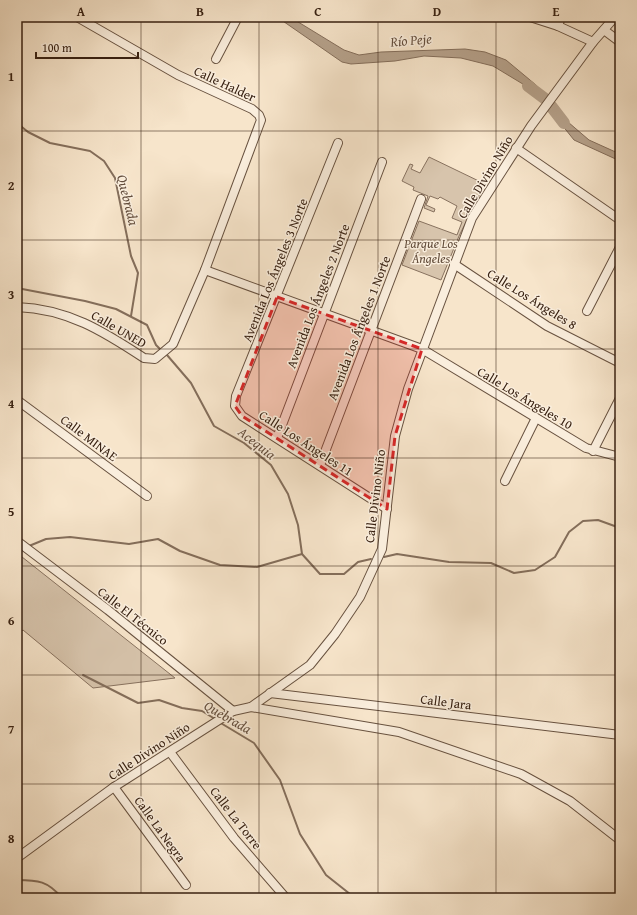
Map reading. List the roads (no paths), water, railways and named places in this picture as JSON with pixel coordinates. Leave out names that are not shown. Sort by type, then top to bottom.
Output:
[{"type":"street","name":"Calle Halder","points":[[77,17],[178,75],[252,109],[259,115],[261,120],[205,270]]},
{"type":"street","points":[[216,58],[238,17]]},
{"type":"street","points":[[530,17],[558,26],[593,42]]},
{"type":"street","points":[[558,26],[561,17]]},
{"type":"street","name":"Calle Divino Niño","points":[[17,858],[114,787],[233,711],[251,707],[310,665],[336,634],[360,597],[382,548],[395,436],[408,389],[472,218],[516,148],[545,106],[593,42],[615,17]]},
{"type":"street","points":[[604,30],[620,42]]},
{"type":"street","name":"Avenida Los Ángeles 3 Norte","points":[[234,406],[236,396],[278,297],[338,143]]},
{"type":"street","points":[[516,148],[620,220]]},
{"type":"street","name":"Avenida Los Ángeles 2 Norte","points":[[277,438],[382,162]]},
{"type":"street","name":"Avenida Los Ángeles 1 Norte","points":[[320,466],[421,199]]},
{"type":"street","points":[[587,311],[620,246]]},
{"type":"street","name":"Calle Los Ángeles 8","points":[[454,264],[547,326],[620,363]]},
{"type":"street","name":"Calle Los Ángeles 10","points":[[205,270],[422,350],[586,448],[620,457]]},
{"type":"street","name":"Calle UNED","points":[[17,307],[58,313],[88,323],[144,358],[155,359],[173,344],[205,270]]},
{"type":"street","points":[[593,451],[620,398]]},
{"type":"street","name":"Calle MINAE","points":[[17,400],[147,496]]},
{"type":"street","name":"Calle Los Ángeles 11","points":[[234,406],[242,416],[387,509]]},
{"type":"street","points":[[505,481],[536,418]]},
{"type":"street","name":"Calle El Técnico","points":[[17,541],[108,610],[233,711]]},
{"type":"street","name":"Calle Jara","points":[[270,693],[620,735]]},
{"type":"street","points":[[251,707],[399,732],[521,774],[570,801],[620,840]]},
{"type":"street","name":"Calle La Torre","points":[[170,752],[234,838],[286,898]]},
{"type":"street","name":"Calle La Negra","points":[[114,787],[186,885]]},
{"type":"waterway","name":"Río Peje","points":[[528,86],[544,98]]},
{"type":"waterway","name":"Río Peje","points":[[551,106],[564,123]]},
{"type":"waterway","name":"Quebrada","points":[[17,123],[28,132],[50,143],[90,151],[104,161],[115,178],[131,256],[138,273],[131,316]]},
{"type":"waterway","name":"Quebrada","points":[[17,288],[85,301],[116,309],[147,325],[156,345],[160,349]]},
{"type":"waterway","name":"Acequia","points":[[167,355],[191,383],[214,426],[244,443],[271,465],[288,494],[298,525],[302,554],[320,574],[344,574],[358,562],[371,559]]},
{"type":"waterway","name":"Acequia","points":[[384,557],[397,554],[449,562],[491,563],[514,573],[535,570],[555,557],[569,532],[583,521],[598,520],[620,528]]},
{"type":"waterway","name":"Quebrada","points":[[29,546],[46,539],[70,537],[129,544],[158,539],[180,551],[220,565],[257,567],[302,554]]},
{"type":"waterway","name":"Quebrada","points":[[17,552],[23,549]]},
{"type":"waterway","name":"Quebrada","points":[[83,675],[138,703],[159,700],[182,708],[202,711],[215,719]]},
{"type":"waterway","name":"Quebrada","points":[[219,722],[254,743],[280,780],[300,834],[326,875],[355,898]]},
{"type":"waterway","name":"Quebrada","points":[[17,880],[37,881],[52,888],[62,898]]},
{"type":"park label","name":"Parque Los Ángeles","points":[[431,250]]}]
